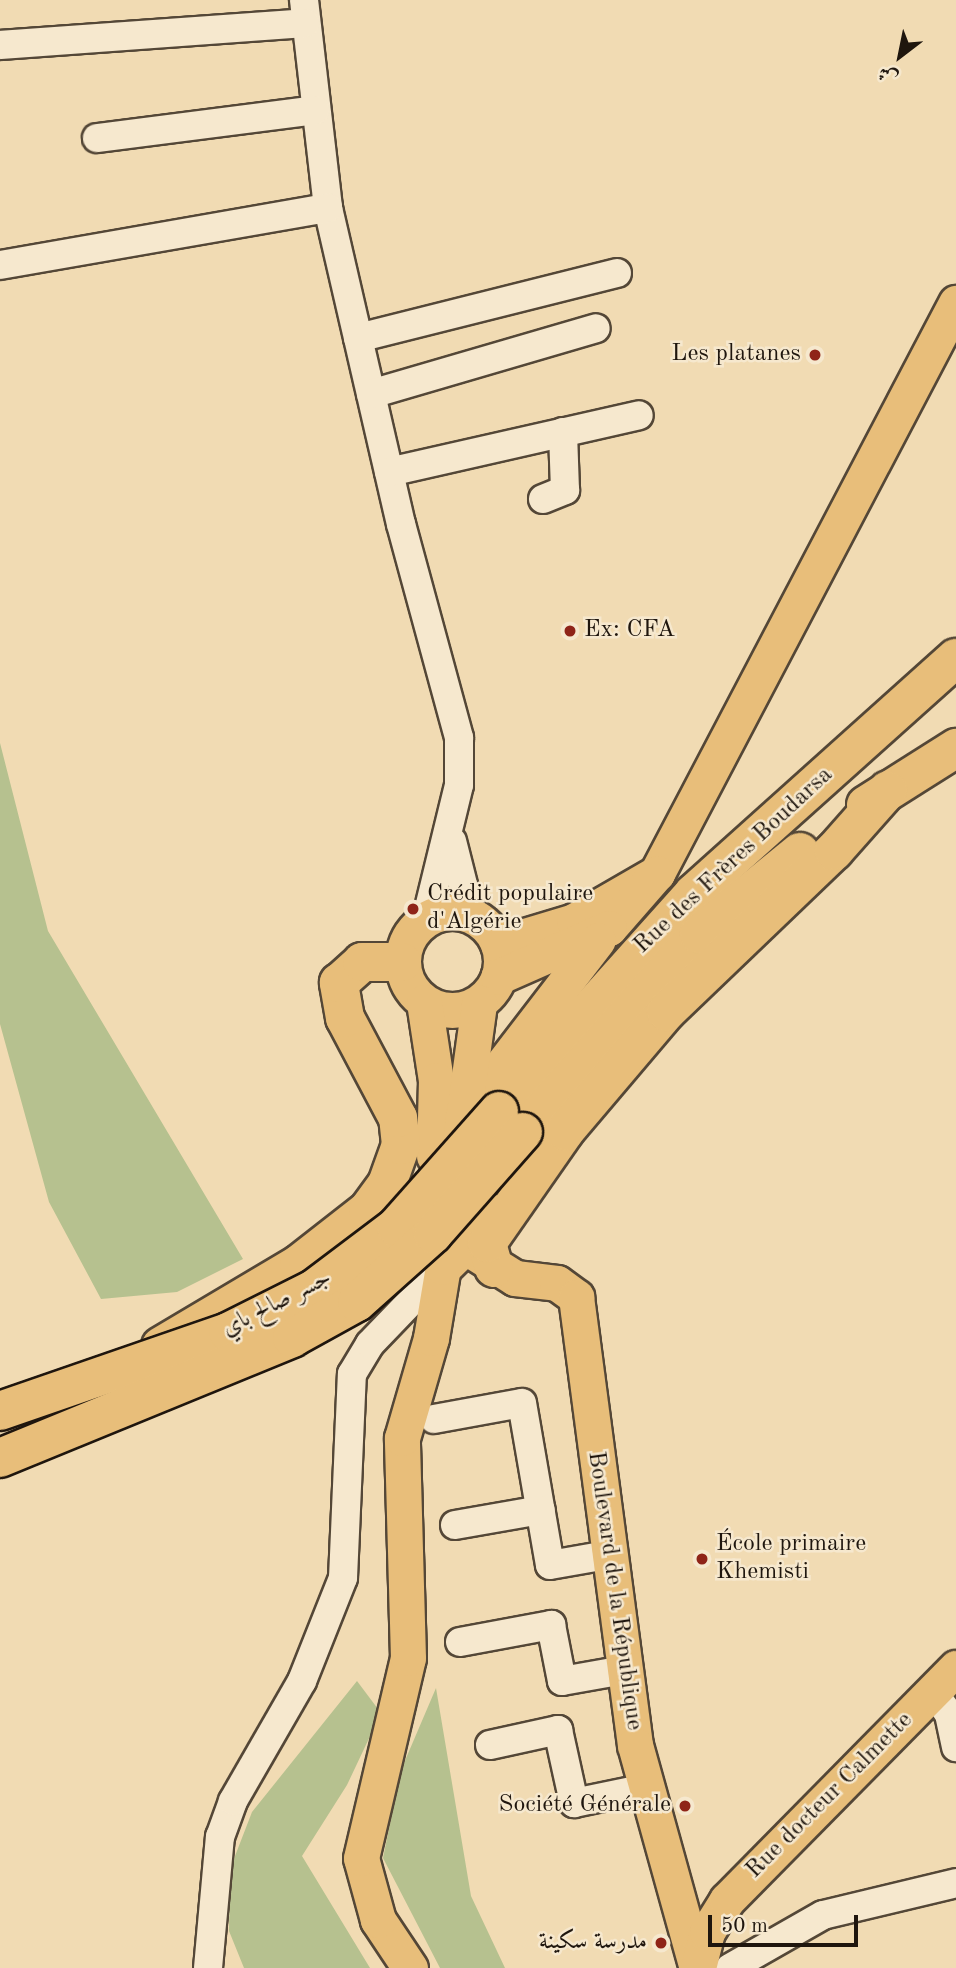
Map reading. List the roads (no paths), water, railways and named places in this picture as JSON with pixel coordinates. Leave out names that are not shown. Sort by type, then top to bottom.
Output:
[{"type":"highway","name":"Rue des Frères Boudarsa","points":[[511,1121],[694,892],[956,657]]},
{"type":"highway","points":[[0,1458],[292,1338],[358,1302],[433,1234],[511,1121],[699,934],[759,881],[888,790],[956,748]]},
{"type":"highway","points":[[468,1260],[666,1012],[834,851],[888,790]]},
{"type":"highway","points":[[139,1359],[299,1264],[368,1210],[398,1159],[398,1118],[339,996],[340,983],[354,965],[402,962]]},
{"type":"highway","name":"جسر صالح باي","points":[[0,1411],[139,1359],[228,1332],[341,1271],[396,1227],[511,1121]]},
{"type":"main road","points":[[458,1136],[609,928],[657,873],[954,313]]},
{"type":"main road","points":[[424,1002],[451,1011],[492,974],[657,873]]},
{"type":"main road","points":[[402,1438],[468,1260],[453,1198],[458,1136],[492,974],[471,916],[448,912],[426,919],[409,937],[402,962],[405,977],[424,1002],[436,1080],[433,1167],[414,1304],[402,1438],[408,1658],[360,1858],[379,1920],[410,1968]]},
{"type":"main road","points":[[492,974],[609,928]]},
{"type":"main road","name":"Boulevard de la République","points":[[468,1260],[556,1283],[576,1297],[607,1555],[624,1670],[646,1788],[698,1968]]},
{"type":"main road","name":"Rue docteur Calmette","points":[[698,1968],[707,1931],[727,1899],[944,1680]]},
{"type":"street","points":[[0,45],[304,11],[328,208],[388,472],[459,738],[451,828],[426,919]]},
{"type":"street","points":[[97,138],[315,110]]},
{"type":"street","points":[[0,265],[328,208]]},
{"type":"street","points":[[358,338],[617,273]]},
{"type":"street","points":[[371,394],[596,328]]},
{"type":"street","points":[[388,472],[639,415]]},
{"type":"street","points":[[543,499],[565,490],[563,432]]},
{"type":"street","points":[[451,828],[471,916]]},
{"type":"street","points":[[208,1968],[220,1837],[229,1813],[302,1681],[343,1578],[352,1374],[370,1344],[468,1260]]},
{"type":"street","points":[[434,1419],[522,1403],[550,1565],[607,1555]]},
{"type":"street","points":[[455,1525],[541,1510]]},
{"type":"street","points":[[460,1642],[551,1625],[562,1681],[624,1670]]},
{"type":"street","points":[[944,1680],[955,1731]]},
{"type":"street","points":[[489,1745],[558,1730],[574,1803],[646,1788]]},
{"type":"street","points":[[730,1968],[823,1915],[956,1883]]},
{"type":"place","name":"Les platanes","points":[[815,355]]},
{"type":"place","name":"Ex: CFA","points":[[570,631]]},
{"type":"place","name":"Crédit populaire d'Algérie","points":[[413,909]]},
{"type":"place","name":"École primaire Khemisti","points":[[702,1559]]},
{"type":"place","name":"Société Générale","points":[[685,1806]]},
{"type":"place","name":"مدرسة سكينة","points":[[661,1943]]}]
